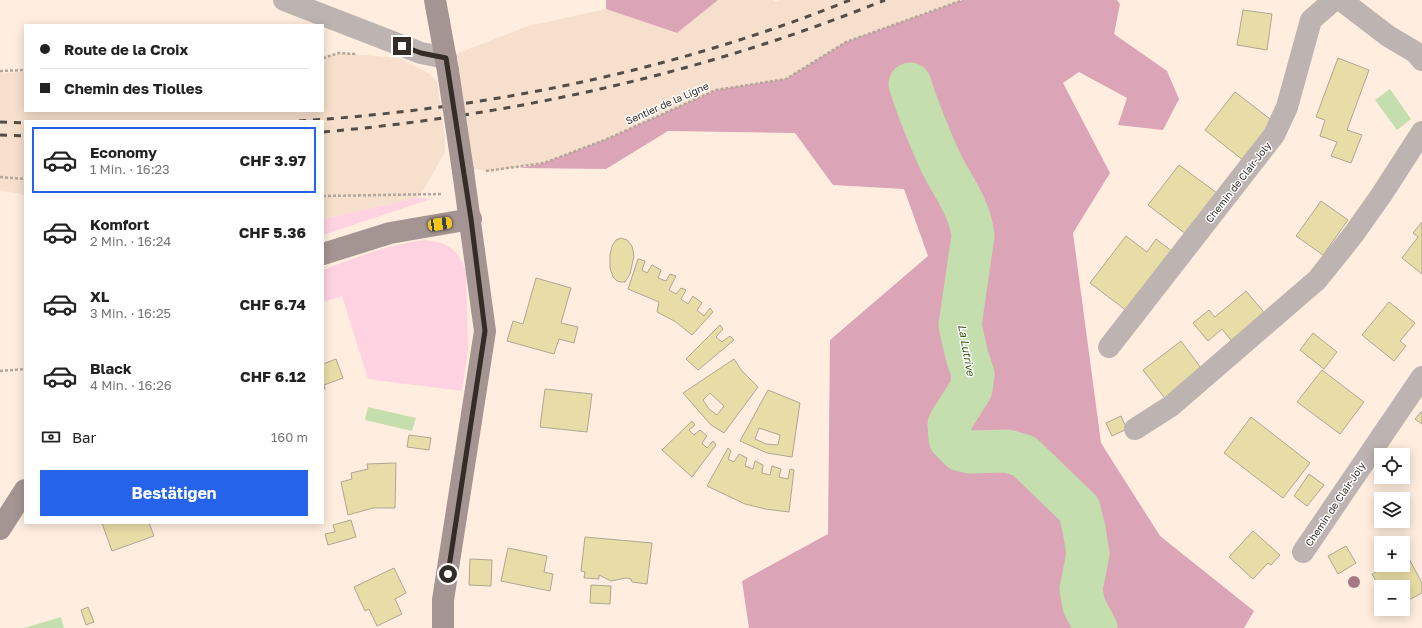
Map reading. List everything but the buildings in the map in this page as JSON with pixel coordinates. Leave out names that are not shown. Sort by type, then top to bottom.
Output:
[{"type":"street","points":[[284,0],[421,53],[447,65]]},
{"type":"street","points":[[435,0],[447,65],[471,219],[485,331],[443,600],[443,628]]},
{"type":"street","name":"Chemin de Clair-Joly","points":[[1109,347],[1274,135],[1287,107],[1311,20],[1334,0]]},
{"type":"street","points":[[1341,0],[1388,36],[1415,52],[1422,60]]},
{"type":"street","points":[[1136,428],[1170,406],[1317,280],[1378,200],[1422,132]]},
{"type":"street","points":[[324,254],[390,233],[471,219]]},
{"type":"street","name":"Chemin de Clair-Joly","points":[[1302,552],[1422,377]]},
{"type":"street","points":[[0,529],[24,492]]},
{"type":"path","name":"Sentier de la Ligne","points":[[487,172],[544,163],[607,139],[716,90],[786,79],[846,42],[963,0]]},
{"type":"path","points":[[324,58],[340,53]]},
{"type":"path","points":[[0,71],[24,70]]},
{"type":"path","points":[[0,177],[24,179]]},
{"type":"path","points":[[324,196],[441,194]]},
{"type":"path","points":[[0,371],[24,368]]},
{"type":"shaded area","points":[[606,0],[718,0],[677,33],[606,9]]},
{"type":"shaded area","points":[[718,0],[772,0],[776,2],[781,0],[963,0],[846,42],[786,79],[716,90],[607,139],[544,163],[487,172],[478,169],[463,171],[446,58],[528,26],[606,9],[677,33]]},
{"type":"shaded area","points":[[963,0],[1117,0],[1120,4],[1114,34],[1167,71],[1179,99],[1163,130],[1118,125],[1127,98],[1079,72],[1063,83],[1110,173],[1073,233],[1101,443],[1160,536],[1254,611],[1244,628],[749,628],[742,581],[828,534],[830,340],[928,256],[904,189],[833,185],[795,133],[668,131],[606,169],[520,168],[544,163],[607,139],[716,90],[786,79],[846,42]]},
{"type":"shaded area","points":[[339,53],[399,58],[430,74],[437,81],[445,140],[445,152],[423,191],[417,198],[324,219],[324,120],[24,120],[24,195],[0,190],[0,73],[24,72],[24,112],[324,112],[324,58]]},
{"type":"shaded area","points":[[1390,89],[1411,119],[1397,130],[1375,100]]},
{"type":"shaded area","points":[[417,198],[431,199],[324,235],[324,219]]},
{"type":"shaded area","points":[[426,240],[441,243],[457,254],[464,266],[466,274],[468,349],[462,391],[368,379],[342,296],[324,302],[324,270],[361,256]]},
{"type":"shaded area","points":[[368,407],[416,418],[412,431],[365,420]]},
{"type":"shaded area","points":[[61,617],[64,628],[24,628]]},
{"type":"waterway","name":"La Lutrive","points":[[910,84],[940,161],[964,206],[971,225],[973,236],[960,325],[973,374],[971,389],[949,424],[950,439],[961,450],[970,452],[1007,451],[1024,456],[1079,509],[1088,554],[1081,589],[1084,606],[1096,628]]},
{"type":"railway","points":[[311,120],[439,107],[579,83],[716,47],[784,25],[850,0]]},
{"type":"railway","points":[[324,132],[467,114],[538,102],[609,87],[748,49],[817,26],[885,0]]},
{"type":"railway","points":[[0,122],[24,123]]},
{"type":"railway","points":[[0,135],[24,136]]},
{"type":"route","points":[[402,46],[421,53],[446,58],[471,219],[485,331],[448,574]]}]
